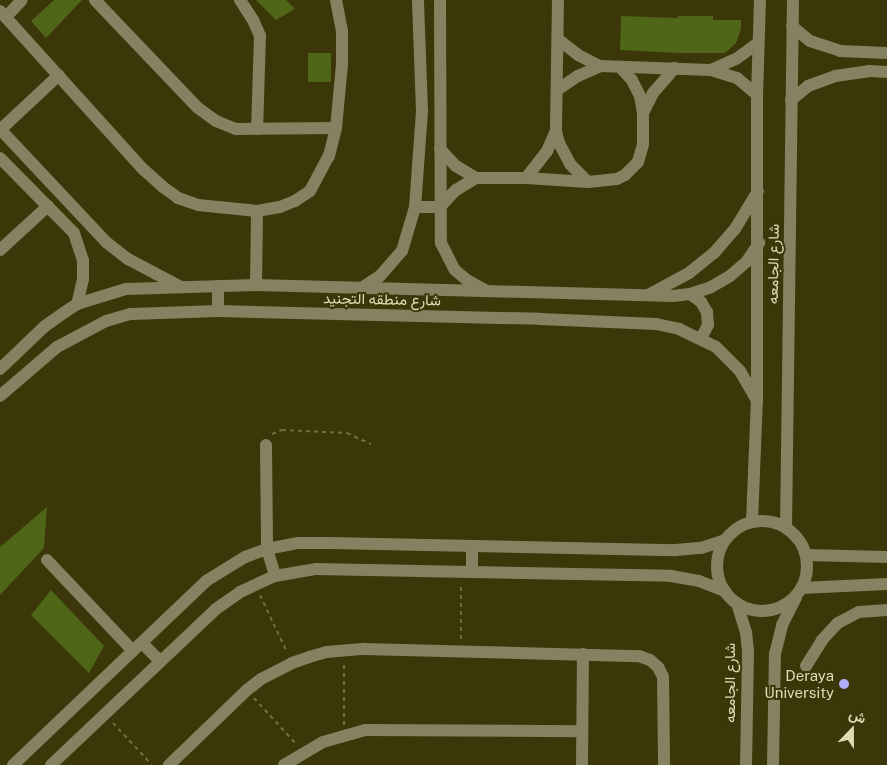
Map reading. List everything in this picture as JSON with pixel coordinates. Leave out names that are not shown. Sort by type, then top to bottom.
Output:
[{"type":"street","points":[[22,0],[3,14],[143,169],[178,198],[198,205],[257,211],[280,207],[295,201],[310,191],[329,156],[336,128],[342,65],[342,31],[336,0]]},
{"type":"street","points":[[95,0],[198,108],[216,121],[236,129],[336,128]]},
{"type":"street","points":[[240,0],[253,20],[260,36],[258,129]]},
{"type":"street","points":[[363,287],[380,276],[402,251],[408,238],[415,207],[420,164],[422,91],[418,0]]},
{"type":"street","points":[[440,0],[441,242],[447,257],[461,275],[487,291]]},
{"type":"street","points":[[558,0],[559,40],[556,131],[559,142],[570,164],[588,182]]},
{"type":"street","name":"شارع الجامعه","points":[[752,522],[757,400],[759,188],[757,95],[760,0]]},
{"type":"street","name":"شارع الجامعه","points":[[786,528],[793,0]]},
{"type":"street","points":[[792,26],[810,41],[840,51],[887,53]]},
{"type":"street","points":[[559,40],[578,55],[600,66],[711,70],[736,78],[757,95]]},
{"type":"street","points":[[711,70],[736,59],[758,43]]},
{"type":"street","points":[[557,90],[578,76],[600,66]]},
{"type":"street","points":[[440,149],[456,166],[476,178],[526,178],[588,182],[617,179],[632,169],[642,153],[643,112],[636,88],[620,67]]},
{"type":"street","points":[[643,112],[653,93],[675,68]]},
{"type":"street","points":[[792,100],[808,86],[835,76],[887,72]]},
{"type":"street","points":[[58,75],[0,129],[106,242],[128,259],[181,287]]},
{"type":"street","points":[[422,91],[441,92]]},
{"type":"street","points":[[526,178],[541,160],[556,131]]},
{"type":"street","points":[[0,158],[64,220],[74,233],[83,260],[83,279],[77,304]]},
{"type":"street","points":[[415,207],[440,207],[456,190],[476,178]]},
{"type":"street","points":[[647,295],[683,277],[714,253],[735,230],[759,188]]},
{"type":"street","points":[[0,250],[48,206]]},
{"type":"street","points":[[64,220],[75,210]]},
{"type":"street","points":[[256,285],[257,211]]},
{"type":"street","name":"شارع منطقه التجنيد","points":[[0,369],[45,326],[77,304],[126,289],[256,285],[647,295],[690,294],[711,287],[730,276],[746,261],[759,243]]},
{"type":"street","points":[[218,286],[218,311]]},
{"type":"street","points":[[690,294],[701,302],[707,312],[708,325],[701,338]]},
{"type":"street","name":"شارع منطقه التجنيد","points":[[0,396],[57,348],[106,322],[130,314],[218,311],[540,319],[656,324],[679,329],[701,338],[716,347],[735,364],[750,384],[757,400]]},
{"type":"street","points":[[266,445],[267,549],[275,576]]},
{"type":"street","points":[[14,765],[206,581],[245,556],[267,549],[298,543],[682,550],[701,548],[725,540],[737,529],[752,522],[770,521],[786,528],[799,539],[806,554],[807,572],[800,591],[782,625],[775,654],[773,765]]},
{"type":"street","points":[[725,540],[718,560],[718,571],[725,591]]},
{"type":"street","points":[[466,571],[472,546]]},
{"type":"street","points":[[806,554],[887,557]]},
{"type":"street","points":[[46,560],[137,647],[160,661]]},
{"type":"street","points":[[51,765],[225,601],[255,584],[275,576],[316,569],[671,576],[699,581],[725,591],[737,603],[747,608],[770,610],[790,601],[800,591],[887,584]]},
{"type":"street","name":"شارع الجامعه","points":[[737,603],[746,632],[748,652],[746,765]]},
{"type":"street","points":[[806,666],[822,640],[838,623],[859,612],[887,610]]},
{"type":"street","points":[[168,765],[247,690],[292,663],[327,652],[345,650],[639,656],[650,660],[658,667],[663,677],[665,688],[664,765]]},
{"type":"street","points":[[582,765],[583,654]]},
{"type":"street","points":[[284,765],[303,752],[344,734],[387,728],[582,731]]},
{"type":"path","points":[[266,445],[270,436],[282,430],[347,433],[371,444]]},
{"type":"path","points":[[461,651],[466,571]]},
{"type":"path","points":[[255,584],[292,663]]},
{"type":"path","points":[[344,734],[345,650]]},
{"type":"path","points":[[247,690],[303,752]]},
{"type":"path","points":[[104,714],[152,765]]},
{"type":"building","points":[[54,0],[82,0],[46,38],[31,21]]},
{"type":"building","points":[[256,0],[286,0],[295,9],[276,20]]},
{"type":"building","points":[[621,16],[678,18],[678,16],[713,16],[713,20],[741,20],[741,29],[736,43],[725,53],[620,50]]},
{"type":"building","points":[[308,53],[331,53],[331,82],[308,82]]},
{"type":"building","points":[[47,507],[44,548],[0,595],[0,547]]},
{"type":"building","points":[[51,590],[104,646],[89,673],[31,615]]},
{"type":"place","name":"Deraya University","points":[[844,684]]}]
